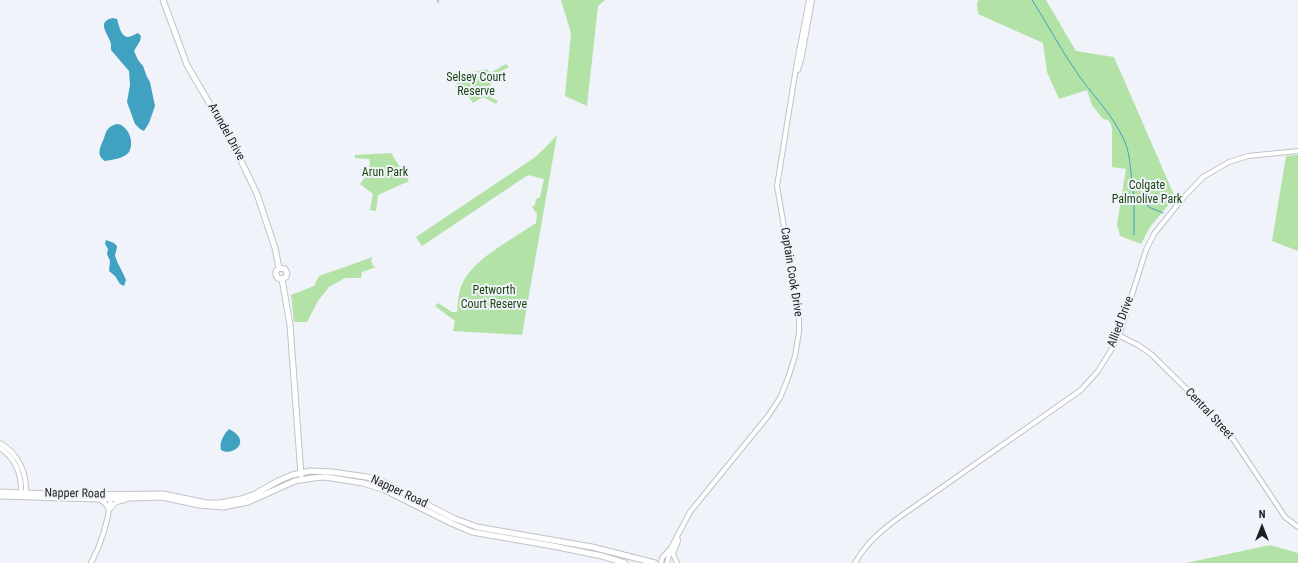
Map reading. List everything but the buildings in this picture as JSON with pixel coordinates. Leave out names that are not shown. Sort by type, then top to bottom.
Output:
[{"type":"main road","name":"Arundel Drive","points":[[163,0],[187,64],[233,144],[257,194],[275,248],[279,268],[285,269],[287,273],[286,277],[282,279],[290,325],[301,473]]},
{"type":"main road","name":"Napper Road","points":[[0,496],[163,494],[220,503],[241,499],[255,494],[284,478],[301,473],[326,471],[367,477],[387,484],[453,518],[490,530],[592,547],[654,563]]},
{"type":"main road","points":[[301,473],[302,480]]},
{"type":"main road","name":"Napper Road","points":[[0,492],[24,495],[99,499],[162,497],[199,506],[223,507],[248,502],[289,483],[324,477],[368,485],[396,495],[472,532],[553,546],[602,556],[625,563]]},
{"type":"street","name":"Captain Cook Drive","points":[[671,548],[677,535],[694,508],[768,416],[780,398],[795,356],[799,332],[799,318],[777,186],[809,0]]},
{"type":"street","name":"Captain Cook Drive","points":[[795,80],[802,56],[812,0]]},
{"type":"street","name":"Allied Drive","points":[[855,563],[859,555],[882,530],[1081,390],[1098,371],[1113,347],[1126,315],[1146,250],[1154,234],[1172,209],[1203,177],[1228,162],[1248,156],[1298,150]]},
{"type":"street","name":"Central Street","points":[[1118,335],[1138,345],[1151,354],[1220,423],[1233,439],[1285,517],[1298,527]]},
{"type":"street","points":[[0,443],[10,450],[19,461],[25,472],[24,495]]},
{"type":"street","points":[[0,448],[7,454],[17,469],[21,479],[24,495]]},
{"type":"street","points":[[91,563],[98,550],[109,512],[111,498]]},
{"type":"street","points":[[109,512],[112,506],[118,501],[143,498]]},
{"type":"street","points":[[99,499],[106,503],[109,512]]},
{"type":"street","points":[[677,535],[678,542],[673,554],[677,563]]},
{"type":"street","points":[[661,563],[662,558],[671,548]]},
{"type":"street","points":[[666,563],[671,548]]},
{"type":"green space","points":[[561,0],[605,0],[598,6],[587,106],[565,96],[571,33]]},
{"type":"green space","name":"Colgate Palmolive Park","points":[[979,0],[1046,0],[1076,51],[1114,57],[1175,197],[1150,227],[1141,244],[1120,236],[1117,224],[1126,169],[1112,167],[1111,124],[1108,120],[1103,119],[1092,105],[1087,90],[1059,99],[1047,72],[1043,43],[978,14],[977,3]]},
{"type":"green space","name":"Selsey Court Reserve","points":[[506,64],[509,67],[491,76],[493,80],[485,94],[498,101],[496,104],[483,97],[473,103],[465,92],[455,86],[464,74],[487,69],[490,73]]},
{"type":"green space","name":"Petworth Court Reserve","points":[[557,135],[522,335],[453,331],[455,321],[435,306],[438,303],[452,312],[457,312],[461,287],[473,268],[493,251],[536,223],[537,214],[532,207],[535,205],[536,199],[540,197],[544,179],[528,175],[422,246],[416,237],[534,158]]},
{"type":"green space","name":"Arun Park","points":[[391,153],[409,181],[378,195],[376,211],[370,210],[373,194],[360,184],[369,172],[370,162],[369,159],[355,158],[355,155]]},
{"type":"green space","points":[[1298,155],[1298,251],[1272,241],[1286,156]]},
{"type":"green space","points":[[373,257],[371,261],[373,266],[376,267],[362,272],[361,278],[345,278],[329,287],[318,301],[307,322],[294,322],[291,295],[314,286],[319,276]]},
{"type":"green space","points":[[1270,545],[1298,553],[1298,563],[1186,563]]},
{"type":"water","points":[[113,18],[117,19],[119,27],[125,36],[129,37],[138,33],[141,36],[140,41],[134,51],[150,82],[155,106],[149,123],[144,131],[135,124],[127,102],[130,85],[129,71],[111,50],[110,40],[104,29],[105,22]]},
{"type":"water","points":[[117,124],[124,127],[127,131],[131,139],[131,148],[125,156],[105,161],[100,156],[100,147],[107,130],[111,126]]},
{"type":"water","points":[[106,240],[117,246],[115,256],[126,280],[124,286],[120,284],[115,276],[109,271],[110,261],[107,254],[108,249],[105,244]]},
{"type":"water","points":[[229,429],[240,439],[240,443],[235,450],[225,452],[221,450],[221,441]]},
{"type":"waterway","points":[[1032,0],[1081,79],[1114,121],[1119,130],[1127,147],[1130,160],[1134,196],[1151,208],[1163,213]]},
{"type":"waterway","points":[[1134,198],[1134,235]]}]
